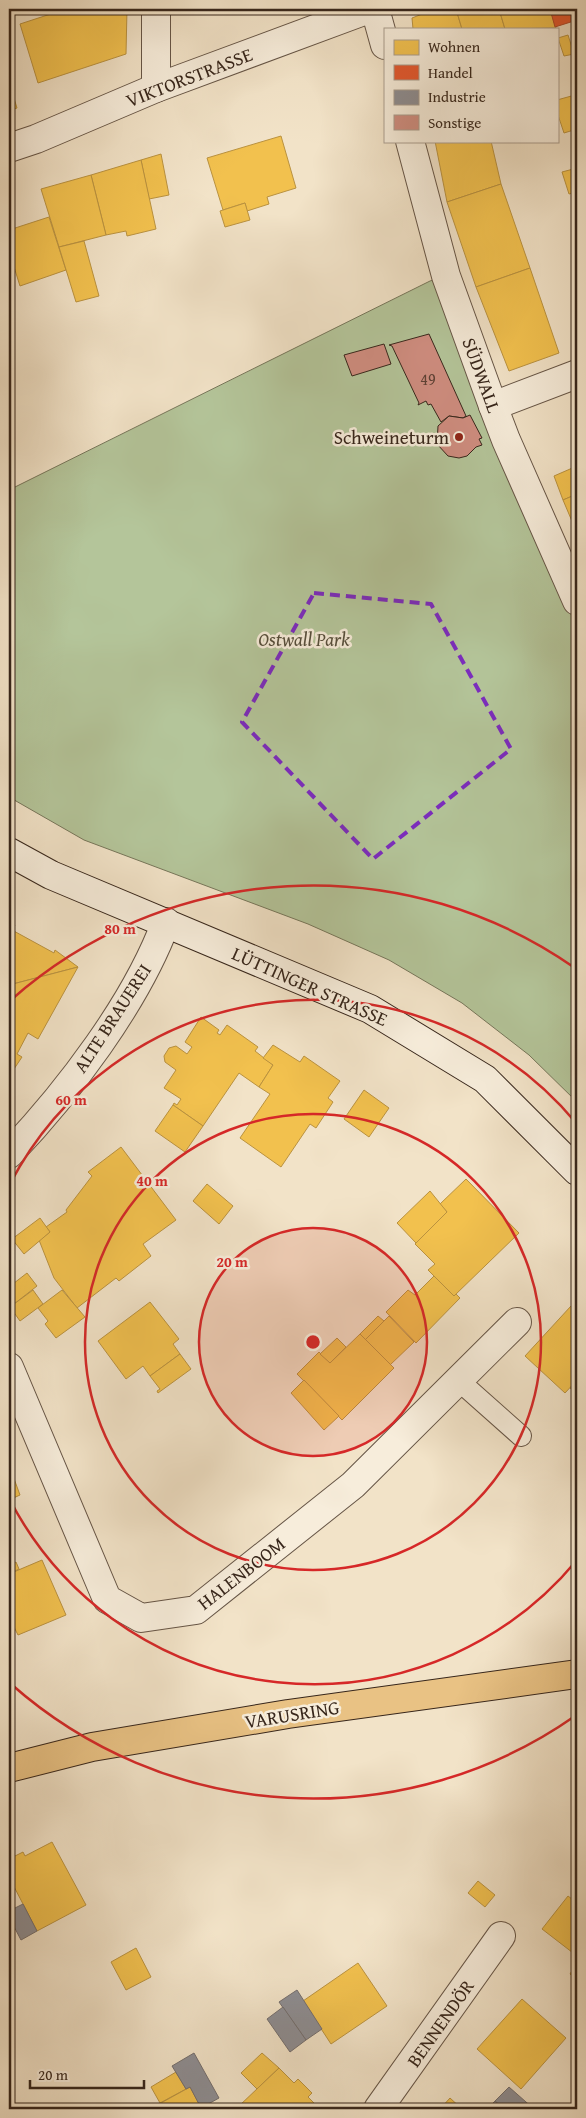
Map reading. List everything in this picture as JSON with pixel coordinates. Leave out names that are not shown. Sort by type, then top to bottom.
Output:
[{"type":"main road","name":"VARUSRING","points":[[9,1768],[92,1747],[249,1721],[577,1674]]},
{"type":"street","points":[[156,9],[156,88]]},
{"type":"street","name":"VIKTORSTRASSE","points":[[9,148],[36,139],[156,88],[369,9]]},
{"type":"street","points":[[375,9],[384,42]]},
{"type":"street","name":"SÜDWALL","points":[[410,142],[446,276],[493,406],[577,601]]},
{"type":"street","points":[[493,406],[577,374]]},
{"type":"street","name":"LÜTTINGER STRASSE","points":[[9,852],[51,875],[370,1009],[485,1079],[577,1171]]},
{"type":"street","name":"ALTE BRAUEREI","points":[[9,1154],[32,1130],[83,1067],[117,1015],[156,949],[166,922]]},
{"type":"street","name":"HALENBOOM","points":[[9,1367],[106,1599],[141,1618],[196,1610],[353,1485],[517,1322]]},
{"type":"street","name":"BENNENDÖR","points":[[378,2109],[501,1936]]},
{"type":"lane","points":[[458,1380],[521,1436]]},
{"type":"highlighted area","points":[[314,593],[431,604],[511,749],[373,859],[242,722]]},
{"type":"green space","name":"Ostwall Park","points":[[446,276],[577,601],[577,1102],[529,1055],[462,1003],[389,960],[308,924],[84,840],[9,797],[9,490],[430,281]]},
{"type":"building: Wohnen","points":[[66,9],[127,9],[126,54],[38,83],[20,24]]},
{"type":"building: Wohnen","points":[[435,9],[456,9],[462,28],[413,28],[412,18]]},
{"type":"building: Wohnen","points":[[456,9],[499,9],[505,28],[462,28]]},
{"type":"building: Wohnen","points":[[499,9],[550,9],[556,28],[505,28]]},
{"type":"building: Wohnen","points":[[568,35],[574,54],[564,56],[558,38]]},
{"type":"building: Wohnen","points":[[9,82],[17,108],[9,111]]},
{"type":"building: Wohnen","points":[[575,95],[577,129],[564,133],[558,115],[558,100]]},
{"type":"building: Wohnen","points":[[281,136],[296,188],[267,197],[269,204],[247,211],[245,203],[223,210],[207,158]]},
{"type":"building: Wohnen","points":[[435,142],[491,142],[501,184],[447,202]]},
{"type":"building: Wohnen","points":[[161,154],[169,195],[149,199],[141,160]]},
{"type":"building: Wohnen","points":[[141,160],[156,229],[127,236],[126,231],[106,235],[91,175]]},
{"type":"building: Wohnen","points":[[577,168],[577,192],[569,194],[562,172]]},
{"type":"building: Wohnen","points":[[91,175],[106,235],[59,247],[41,189]]},
{"type":"building: Wohnen","points":[[501,184],[530,268],[476,287],[447,202]]},
{"type":"building: Wohnen","points":[[245,203],[250,220],[225,227],[220,211]]},
{"type":"building: Wohnen","points":[[49,217],[66,270],[20,286],[9,251],[9,230]]},
{"type":"building: Wohnen","points":[[84,241],[99,296],[76,302],[59,247]]},
{"type":"building: Wohnen","points":[[530,268],[559,353],[509,371],[476,287]]},
{"type":"building: Wohnen","points":[[577,466],[577,494],[563,500],[554,476]]},
{"type":"building: Wohnen","points":[[577,494],[577,533],[563,500]]},
{"type":"building: Wohnen","points":[[9,921],[15,925],[12,930],[54,953],[55,950],[78,967],[9,985]]},
{"type":"building: Wohnen","points":[[78,967],[38,1039],[28,1033],[17,1054],[22,1057],[14,1069],[9,1067],[9,985]]},
{"type":"building: Wohnen","points":[[201,1017],[219,1030],[217,1033],[220,1035],[227,1025],[258,1047],[255,1051],[273,1065],[259,1087],[239,1073],[203,1126],[173,1105],[174,1103],[177,1105],[181,1099],[164,1088],[176,1070],[165,1062],[164,1056],[169,1048],[176,1046],[187,1054],[192,1047],[185,1042]]},
{"type":"building: Wohnen","points":[[273,1045],[300,1062],[304,1056],[340,1081],[328,1098],[333,1102],[316,1128],[310,1124],[281,1167],[240,1138],[270,1094],[259,1087],[273,1065],[263,1058]]},
{"type":"building: Wohnen","points":[[364,1090],[389,1108],[369,1137],[344,1119]]},
{"type":"building: Wohnen","points":[[173,1105],[203,1126],[185,1152],[155,1131]]},
{"type":"building: Wohnen","points":[[121,1147],[176,1220],[143,1244],[151,1256],[119,1281],[116,1278],[77,1308],[54,1278],[39,1240],[50,1232],[46,1227],[67,1212],[66,1210],[92,1176],[88,1172]]},
{"type":"building: Wohnen","points":[[466,1179],[519,1233],[454,1296],[428,1270],[435,1264],[415,1244],[447,1212],[440,1204]]},
{"type":"building: Wohnen","points":[[207,1184],[233,1206],[219,1224],[193,1201]]},
{"type":"building: Wohnen","points":[[430,1191],[447,1212],[416,1243],[397,1223]]},
{"type":"building: Wohnen","points":[[40,1218],[50,1232],[24,1254],[12,1239]]},
{"type":"building: Wohnen","points":[[27,1273],[37,1286],[14,1304],[9,1298],[9,1287]]},
{"type":"building: Wohnen","points":[[434,1276],[454,1296],[456,1294],[460,1298],[416,1343],[386,1312],[408,1290],[415,1295]]},
{"type":"building: Wohnen","points":[[33,1290],[43,1304],[20,1321],[10,1307]]},
{"type":"building: Wohnen","points":[[62,1290],[85,1317],[56,1338],[45,1324],[48,1321],[38,1308]]},
{"type":"building: Wohnen","points":[[150,1302],[179,1339],[173,1344],[180,1354],[150,1376],[143,1366],[126,1379],[98,1341]]},
{"type":"building: Wohnen","points":[[571,1306],[577,1312],[577,1380],[565,1393],[525,1356]]},
{"type":"building: Wohnen","points":[[378,1316],[384,1321],[365,1340],[360,1334]]},
{"type":"building: Wohnen","points":[[389,1316],[414,1342],[390,1365],[365,1340]]},
{"type":"building: Wohnen","points":[[360,1334],[394,1368],[342,1420],[297,1374],[319,1352],[330,1363]]},
{"type":"building: Wohnen","points":[[337,1338],[346,1347],[330,1363],[320,1354]]},
{"type":"building: Wohnen","points":[[180,1354],[191,1369],[158,1393],[157,1391],[160,1389],[150,1376]]},
{"type":"building: Wohnen","points":[[304,1380],[339,1416],[324,1430],[291,1393]]},
{"type":"building: Wohnen","points":[[577,1380],[577,1394],[570,1388]]},
{"type":"building: Wohnen","points":[[9,1465],[20,1495],[9,1500]]},
{"type":"building: Wohnen","points":[[42,1560],[66,1615],[18,1635],[13,1625],[9,1627],[9,1574]]},
{"type":"building: Wohnen","points":[[16,1562],[19,1569],[9,1574],[9,1566]]},
{"type":"building: Wohnen","points":[[52,1842],[86,1905],[37,1931],[9,1877],[9,1859],[23,1852],[25,1856]]},
{"type":"building: Wohnen","points":[[478,1881],[495,1895],[485,1907],[468,1893]]},
{"type":"building: Wohnen","points":[[568,1896],[577,1903],[577,1956],[542,1929]]},
{"type":"building: Wohnen","points":[[136,1948],[151,1977],[126,1990],[111,1962]]},
{"type":"building: Wohnen","points":[[358,1963],[387,2006],[331,2044],[303,2001]]},
{"type":"building: Wohnen","points":[[577,1963],[577,1980],[570,1974]]},
{"type":"building: Wohnen","points":[[522,1999],[566,2038],[521,2089],[477,2049]]},
{"type":"building: Wohnen","points":[[262,2053],[279,2068],[257,2089],[241,2073]]},
{"type":"building: Wohnen","points":[[279,2068],[294,2083],[298,2079],[312,2093],[308,2097],[320,2109],[242,2109],[239,2106]]},
{"type":"building: Wohnen","points":[[176,2072],[186,2089],[160,2103],[151,2087]]},
{"type":"building: Wohnen","points":[[190,2087],[201,2107],[197,2109],[150,2109]]},
{"type":"building: Wohnen","points":[[450,2098],[462,2109],[440,2109]]},
{"type":"building: Handel","points":[[550,9],[577,9],[577,20],[555,27]]},
{"type":"building: Industrie","points":[[23,1904],[37,1931],[21,1940],[9,1917],[9,1911]]},
{"type":"building: Industrie","points":[[297,1990],[322,2029],[306,2040],[279,2002]]},
{"type":"building: Industrie","points":[[283,2007],[306,2040],[290,2052],[267,2019]]},
{"type":"building: Industrie","points":[[194,2053],[219,2098],[201,2108],[190,2087],[186,2089],[172,2066]]},
{"type":"building: Industrie","points":[[509,2087],[534,2109],[504,2109],[495,2101]]},
{"type":"building: Industrie","points":[[495,2101],[504,2109],[487,2109]]},
{"type":"building: Sonstige","points":[[429,334],[466,416],[463,418],[449,416],[441,422],[431,404],[428,405],[426,401],[418,405],[419,403],[392,346],[389,345]]},
{"type":"building: Sonstige","points":[[384,344],[391,364],[352,376],[344,355]]},
{"type":"building: Sonstige","name":"Schweineturm","points":[[470,415],[482,438],[479,439],[482,445],[476,447],[467,456],[459,458],[448,456],[437,444],[438,426],[449,416],[463,418]]},
{"type":"place","name":"Schweineturm","points":[[459,437]]}]
